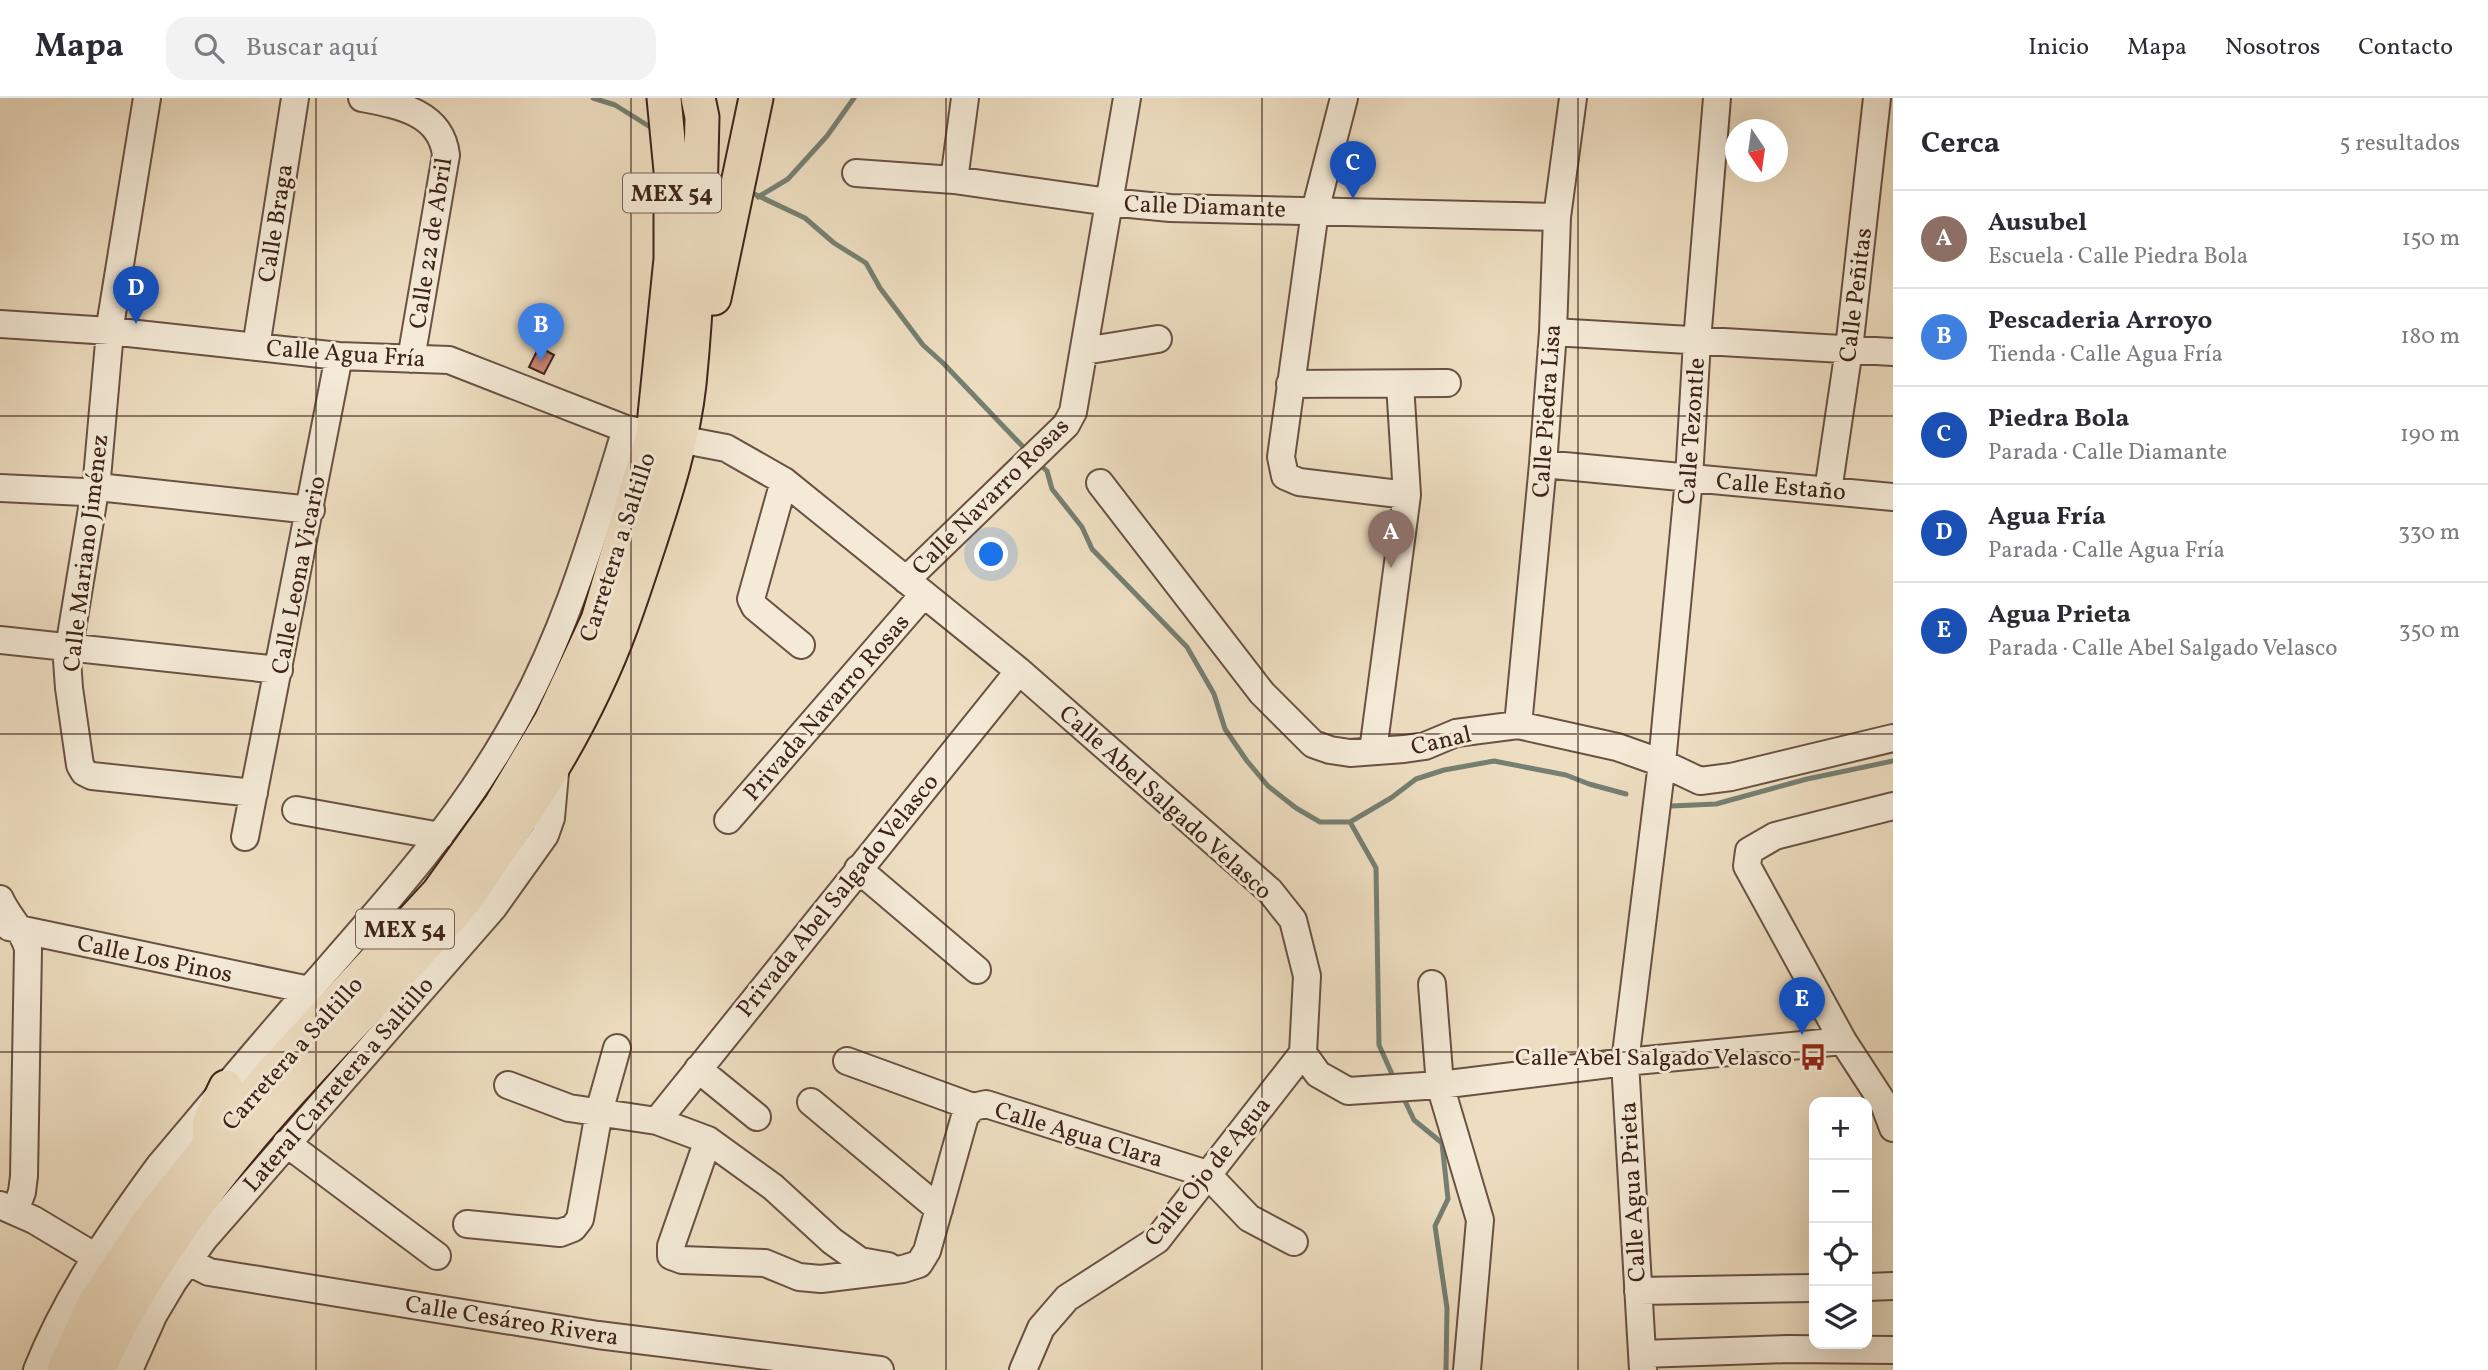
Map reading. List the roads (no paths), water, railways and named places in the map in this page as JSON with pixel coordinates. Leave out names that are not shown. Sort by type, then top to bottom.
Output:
[{"type":"main road","points":[[697,260],[742,155],[756,98]]},
{"type":"main road","name":"Carretera a Saltillo","points":[[64,1370],[88,1315],[106,1263],[139,1235],[208,1147],[271,1074],[438,893],[501,805],[551,721],[598,620],[652,434],[697,260],[671,171],[691,116]]},
{"type":"main road","name":"Carretera a Saltillo","points":[[652,434],[689,386],[697,260],[691,116]]},
{"type":"main road","name":"Carretera a Saltillo","points":[[98,1370],[137,1291],[191,1210],[289,1090],[458,908],[522,818],[556,761],[573,732],[621,629],[671,478],[652,434]]},
{"type":"main road","points":[[208,1147],[210,1121],[226,1087]]},
{"type":"street","name":"Calle Mariano Jiménez","points":[[147,98],[110,331],[96,490],[69,646],[69,688],[80,765],[84,772],[92,776],[254,793]]},
{"type":"street","name":"Calle Braga","points":[[256,347],[295,98]]},
{"type":"street","name":"Calle 22 de Abril","points":[[362,98],[398,105],[416,112],[436,128],[445,145],[446,155],[411,359]]},
{"type":"street","points":[[954,180],[965,98]]},
{"type":"street","points":[[1127,98],[1084,351],[1158,339]]},
{"type":"street","points":[[1344,98],[1315,211],[1281,457],[1285,476],[1299,482],[1407,495]]},
{"type":"street","name":"Calle Piedra Lisa","points":[[1518,725],[1553,331],[1556,217],[1573,98]]},
{"type":"street","name":"Calle Tezontle","points":[[1662,764],[1689,478],[1717,98]]},
{"type":"street","name":"Calle Peñitas","points":[[1828,491],[1849,349],[1877,98]]},
{"type":"street","name":"Calle Diamante","points":[[856,173],[954,180],[1170,208],[1556,217]]},
{"type":"street","name":"Calle Agua Fría","points":[[0,324],[110,331],[339,356],[440,359],[458,363],[652,434]]},
{"type":"street","points":[[1553,331],[1893,352]]},
{"type":"street","name":"Calle Navarro Rosas","points":[[915,587],[1065,423],[1084,351]]},
{"type":"street","name":"Calle Leona Vicario","points":[[246,837],[339,356]]},
{"type":"street","points":[[1290,384],[1447,383]]},
{"type":"street","points":[[1373,751],[1407,495],[1400,384]]},
{"type":"street","points":[[37,1370],[68,1302],[106,1263],[160,1165],[364,928],[463,807],[509,732],[553,647],[587,552],[652,434]]},
{"type":"street","name":"Calle Abel Salgado Velasco","points":[[652,434],[726,448],[784,481],[1019,671],[1270,891],[1293,920],[1307,976],[1303,1053]]},
{"type":"street","name":"Calle Estaño","points":[[1543,464],[1893,497]]},
{"type":"street","points":[[784,481],[751,599],[755,607],[801,645]]},
{"type":"street","name":"Canal","points":[[1100,483],[1262,693],[1313,744],[1330,750],[1350,753],[1424,746],[1456,733],[1518,725],[1617,747],[1700,781],[1731,777],[1893,738]]},
{"type":"street","points":[[0,488],[85,492],[107,488],[310,510]]},
{"type":"street","name":"Privada Navarro Rosas","points":[[728,820],[915,587]]},
{"type":"street","points":[[0,640],[279,670]]},
{"type":"street","name":"Privada Abel Salgado Velasco","points":[[657,1121],[1019,671]]},
{"type":"street","name":"Lateral Carretera a Saltillo","points":[[129,1370],[154,1314],[204,1239],[493,908],[545,835],[551,818],[556,761]]},
{"type":"street","name":"Calle Agua Prieta","points":[[1643,1362],[1625,1062],[1662,764]]},
{"type":"street","points":[[1890,1111],[1843,1041],[1748,866],[1749,851],[1775,836],[1893,806]]},
{"type":"street","points":[[296,810],[440,836]]},
{"type":"street","points":[[858,869],[977,971]]},
{"type":"street","points":[[0,899],[9,927],[28,949],[24,1176],[22,1192],[8,1208],[106,1263]]},
{"type":"street","name":"Calle Los Pinos","points":[[9,927],[309,990]]},
{"type":"street","points":[[1432,984],[1440,1085],[1480,1220],[1467,1370]]},
{"type":"street","points":[[1303,1053],[1318,1074],[1348,1091],[1440,1085],[1625,1062],[1843,1041]]},
{"type":"street","points":[[467,1224],[560,1233],[573,1228],[580,1219],[599,1112],[617,1048]]},
{"type":"street","name":"Calle Ojo de Agua","points":[[1023,1370],[1041,1328],[1067,1298],[1157,1240],[1303,1053]]},
{"type":"street","name":"Calle Agua Clara","points":[[847,1060],[972,1107],[986,1104],[1207,1174],[1249,1218],[1294,1242]]},
{"type":"street","points":[[698,1069],[757,1117]]},
{"type":"street","points":[[508,1085],[569,1108],[657,1121],[708,1140],[773,1186],[832,1241],[860,1261],[903,1269]]},
{"type":"street","points":[[811,1102],[939,1209]]},
{"type":"street","points":[[708,1140],[671,1247],[671,1256],[681,1260],[765,1263],[799,1277],[821,1279],[903,1269],[919,1264],[927,1251],[965,1116],[972,1107]]},
{"type":"street","points":[[286,1143],[437,1256]]},
{"type":"street","name":"Calle Cesáreo Rivera","points":[[189,1262],[209,1272],[598,1335],[880,1370]]},
{"type":"street","points":[[1872,1287],[1893,1286]]},
{"type":"street","points":[[1638,1291],[1809,1288]]},
{"type":"street","points":[[1643,1362],[1790,1360],[1893,1350]]},
{"type":"waterway","points":[[593,98],[615,105],[655,130]]},
{"type":"waterway","points":[[758,197],[788,179],[827,136],[854,98]]},
{"type":"waterway","points":[[748,191],[805,218],[834,243],[866,263],[880,288],[923,345],[1028,452]]},
{"type":"waterway","points":[[1037,462],[1047,471],[1052,489],[1082,527],[1092,549],[1187,647],[1214,694],[1225,729],[1247,761],[1268,786],[1296,808],[1320,822],[1350,822],[1391,798],[1416,779],[1444,770],[1494,761],[1566,775],[1626,794]]},
{"type":"waterway","points":[[1671,806],[1716,804],[1807,779],[1893,761]]},
{"type":"waterway","points":[[1350,822],[1376,868],[1379,1045],[1392,1074]]},
{"type":"waterway","points":[[1405,1101],[1414,1120],[1442,1143],[1448,1199],[1435,1226],[1447,1308],[1446,1370]]},
{"type":"place","name":"Piedra Bola","points":[[1353,199]]},
{"type":"place","name":"Agua Fría","points":[[136,324]]},
{"type":"place","name":"Pescaderia Arroyo","points":[[541,361]]},
{"type":"place","name":"Ausubel","points":[[1391,568]]},
{"type":"place","name":"Agua Prieta","points":[[1802,1035]]},
{"type":"place","name":"Calle Abel Salgado Velasco","points":[[1813,1057]]}]
